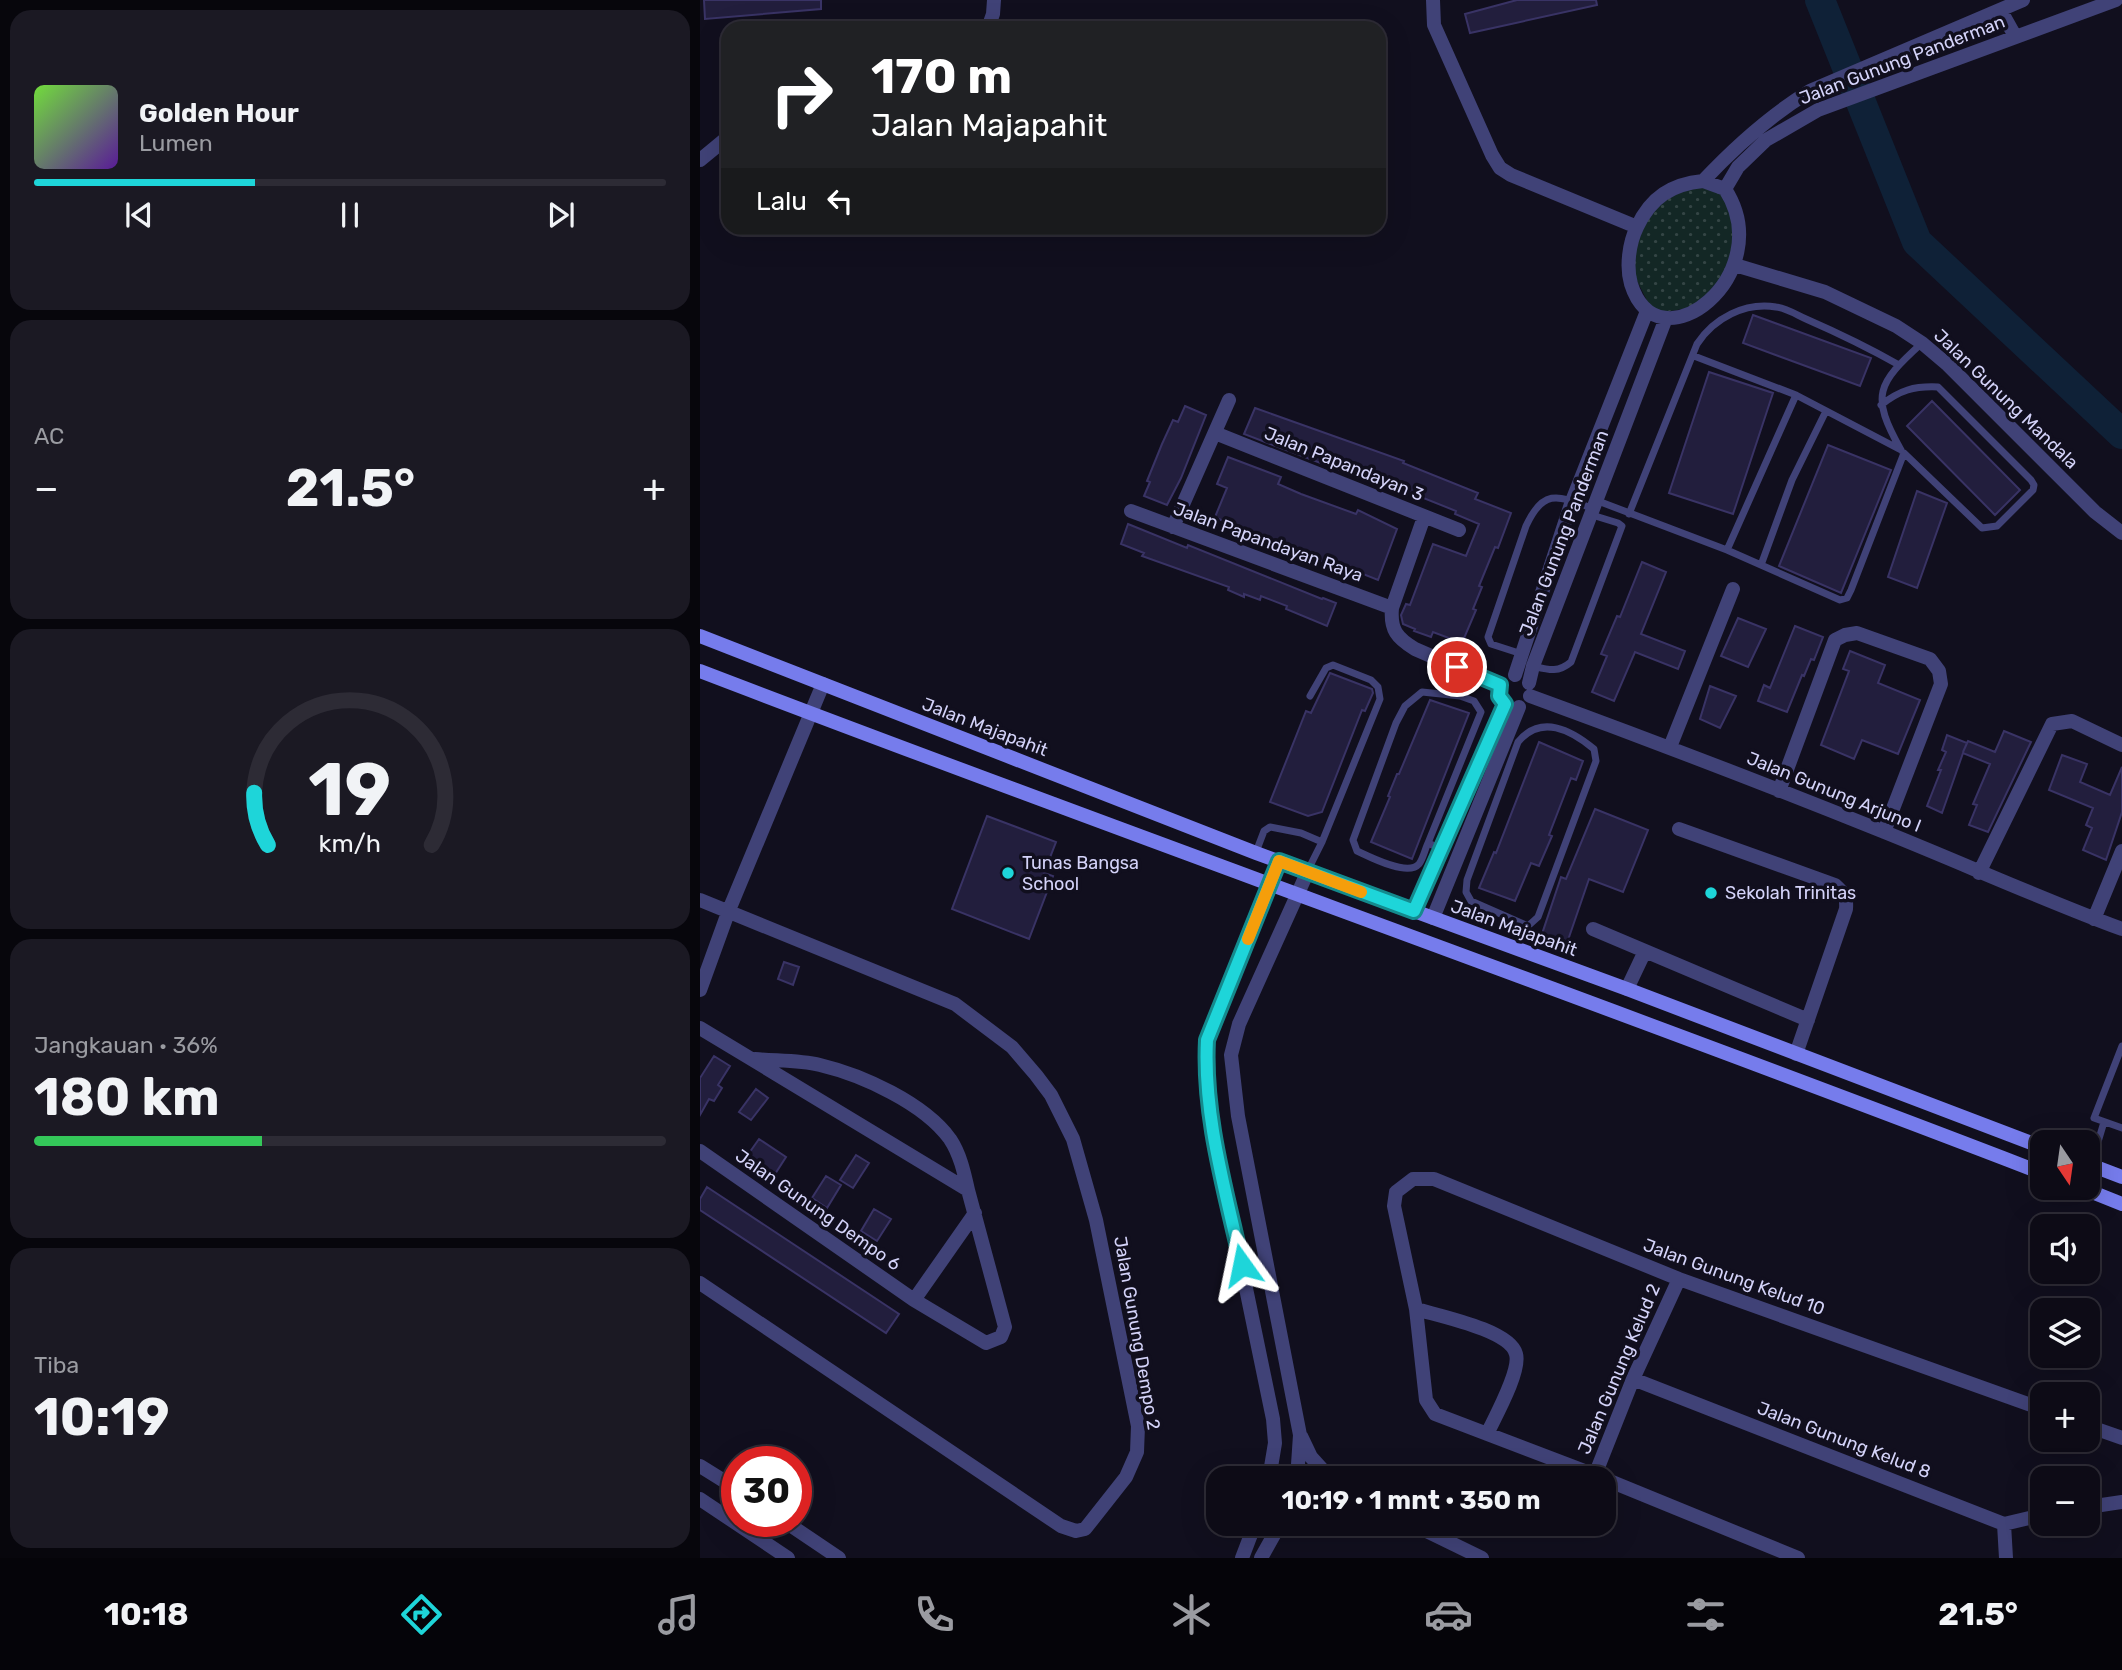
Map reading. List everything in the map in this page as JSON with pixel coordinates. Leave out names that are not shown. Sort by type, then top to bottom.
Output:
[{"type":"street","points":[[990,21],[994,0]]},
{"type":"street","points":[[1433,0],[1434,25],[1500,168],[1637,227]]},
{"type":"street","name":"Jalan Gunung Panderman","points":[[1703,181],[1740,143],[1781,109],[1810,91],[2023,0]]},
{"type":"street","name":"Jalan Gunung Panderman","points":[[1725,189],[1738,167],[1766,140],[1818,110],[2116,0]]},
{"type":"street","points":[[2000,11],[2015,36]]},
{"type":"street","points":[[700,160],[721,142]]},
{"type":"street","points":[[1703,181],[1725,189],[1737,210],[1741,227],[1735,265],[1717,292],[1693,313],[1666,318],[1647,311],[1637,301],[1629,276],[1631,247],[1637,227],[1652,205],[1679,184],[1703,181]]},
{"type":"street","name":"Jalan Gunung Mandala","points":[[1735,265],[1825,292],[1896,326],[1922,342],[2095,512],[2122,533]]},
{"type":"street","name":"Jalan Gunung Panderman","points":[[1515,675],[1572,501],[1647,311]]},
{"type":"street","name":"Jalan Gunung Panderman","points":[[1414,911],[1435,846],[1512,706],[1528,701],[1533,666],[1666,318]]},
{"type":"street","points":[[1173,527],[1229,400]]},
{"type":"street","name":"Jalan Papandayan 3","points":[[1215,433],[1459,530]]},
{"type":"street","name":"Jalan Papandayan Raya","points":[[1131,511],[1392,608]]},
{"type":"street","points":[[1424,517],[1392,608],[1391,622],[1403,641],[1500,685]]},
{"type":"street","points":[[1670,747],[1733,589]]},
{"type":"street","points":[[1779,791],[1835,640],[1857,633],[1930,659],[1939,671],[1941,684],[1884,832]]},
{"type":"street","name":"Jalan Majapahit","points":[[700,636],[1256,853],[1627,989],[2030,1142]]},
{"type":"street","points":[[700,671],[1269,885],[1832,1092],[2030,1168]]},
{"type":"street","points":[[1512,706],[1499,696],[1503,680],[1515,675],[1524,678],[1529,690]]},
{"type":"street","points":[[700,990],[729,910],[822,684]]},
{"type":"street","name":"Jalan Gunung Arjuno I","points":[[1529,690],[2122,929]]},
{"type":"street","name":"Jalan Gunung Panderman","points":[[1433,918],[1512,706]]},
{"type":"street","points":[[1979,873],[2052,724],[2072,721],[2122,745]]},
{"type":"street","points":[[1679,829],[1835,885],[1844,893],[1847,899],[1846,909],[1796,1054]]},
{"type":"street","points":[[2094,919],[2122,851]]},
{"type":"street","points":[[1271,1466],[1275,1443],[1273,1419],[1210,1114],[1205,1067],[1207,1040],[1279,861]]},
{"type":"street","points":[[1298,1466],[1300,1435],[1238,1116],[1231,1055],[1240,1024],[1307,871]]},
{"type":"street","points":[[700,900],[729,910]]},
{"type":"street","name":"Jalan Gunung Dempo 2","points":[[700,1283],[1061,1526],[1076,1531],[1084,1529],[1126,1477],[1137,1451],[1138,1426],[1096,1220],[1073,1139],[1051,1095],[1012,1047],[955,1004],[729,910]]},
{"type":"street","points":[[1593,929],[1808,1020]]},
{"type":"street","points":[[1627,989],[1645,951]]},
{"type":"street","name":"Jalan Gunung Dempo 6","points":[[700,1028],[968,1190]]},
{"type":"street","name":"Jalan Gunung Dempo 6","points":[[700,1151],[914,1300],[986,1343],[1001,1337],[1005,1326],[961,1163],[940,1127],[918,1108],[862,1079],[820,1065],[750,1059]]},
{"type":"street","points":[[1832,1092],[1840,1070]]},
{"type":"street","points":[[2100,1169],[2122,1177]]},
{"type":"street","name":"Jalan Gunung Kelud 10","points":[[1416,1310],[1394,1206],[1396,1192],[1413,1179],[1434,1179],[1679,1279],[2030,1405]]},
{"type":"street","points":[[2100,1195],[2122,1204]]},
{"type":"street","points":[[914,1300],[975,1213]]},
{"type":"street","points":[[1242,1265],[1267,1260]]},
{"type":"street","name":"Jalan Gunung Kelud 2","points":[[1599,1466],[1633,1379],[1679,1279]]},
{"type":"street","points":[[1487,1434],[1514,1373],[1517,1356],[1510,1342],[1482,1329],[1416,1310],[1426,1400],[1435,1414],[1487,1434],[1571,1466]]},
{"type":"street","name":"Jalan Gunung Kelud 8","points":[[1633,1379],[2004,1524]]},
{"type":"street","points":[[2100,1430],[2122,1438]]},
{"type":"street","points":[[1300,1435],[1311,1457],[1319,1466]]},
{"type":"street","points":[[700,1466],[721,1479]]},
{"type":"street","points":[[1616,1484],[1798,1558]]},
{"type":"street","points":[[700,1499],[788,1558]]},
{"type":"street","points":[[2100,1505],[2122,1502]]},
{"type":"street","points":[[2006,1558],[2004,1524],[2030,1518]]},
{"type":"street","points":[[1242,1558],[1250,1536]]},
{"type":"street","points":[[1261,1558],[1275,1536]]},
{"type":"street","points":[[1437,1536],[1482,1558]]},
{"type":"street","points":[[808,1537],[839,1558]]},
{"type":"lane","points":[[1629,514],[1698,344],[1706,330],[1736,311],[1759,306],[1779,307],[1854,340],[1899,365]]},
{"type":"lane","points":[[1881,404],[1898,391],[1920,386],[1938,387],[2031,480],[2033,490],[1997,526],[1982,528],[1903,451],[1889,428],[1881,404],[1885,384],[1922,342]]},
{"type":"lane","points":[[1694,356],[1796,396],[1903,451]]},
{"type":"lane","points":[[1727,550],[1796,396]]},
{"type":"lane","points":[[1761,565],[1792,480],[1826,411]]},
{"type":"lane","points":[[1522,654],[1491,643],[1488,637],[1534,509],[1543,499],[1555,497],[1629,514],[1727,550],[1840,600],[1847,598],[1903,451]]},
{"type":"lane","points":[[1533,666],[1553,671],[1563,669],[1571,662],[1622,526],[1595,508]]},
{"type":"lane","points":[[1307,871],[1322,842],[1380,699],[1378,687],[1371,680],[1333,665],[1326,668],[1310,696]]},
{"type":"lane","points":[[1422,692],[1460,696],[1474,701],[1481,712],[1435,846],[1412,869],[1402,869],[1357,851],[1353,840],[1396,723],[1405,706],[1422,692]]},
{"type":"lane","points":[[1516,949],[1528,926],[1538,917],[1596,761],[1594,749],[1566,729],[1538,727],[1525,733],[1518,742],[1466,880],[1466,892],[1471,901],[1528,926]]},
{"type":"lane","points":[[1256,853],[1264,831],[1270,827],[1301,833],[1322,842]]},
{"type":"lane","points":[[2122,1046],[2094,1118],[2122,1128]]},
{"type":"lane","points":[[2100,1134],[2104,1122]]},
{"type":"green space","points":[[1679,186],[1724,190],[1738,226],[1732,264],[1699,306],[1654,314],[1632,271],[1638,227]]},
{"type":"building","points":[[704,0],[821,0],[821,9],[705,19]]},
{"type":"building","points":[[1517,0],[1596,0],[1597,5],[1470,33],[1465,14]]},
{"type":"building","points":[[1753,315],[1871,358],[1860,386],[1743,343]]},
{"type":"building","points":[[1709,372],[1773,393],[1733,514],[1669,493]]},
{"type":"building","points":[[1932,401],[2020,490],[1995,515],[1907,426]]},
{"type":"building","points":[[1185,406],[1206,415],[1181,478],[1167,505],[1144,496],[1162,444],[1173,420],[1178,422]]},
{"type":"building","points":[[1255,408],[1404,461],[1403,463],[1478,493],[1475,499],[1511,513],[1498,548],[1495,547],[1479,586],[1482,587],[1473,609],[1476,610],[1462,643],[1433,632],[1431,637],[1414,631],[1415,629],[1403,624],[1401,615],[1406,604],[1410,605],[1433,544],[1466,556],[1479,524],[1455,514],[1456,511],[1341,465],[1339,470],[1244,434]]},
{"type":"building","points":[[1828,445],[1891,470],[1841,593],[1779,566]]},
{"type":"building","points":[[1228,457],[1281,477],[1278,484],[1301,494],[1356,514],[1358,510],[1397,529],[1378,580],[1278,544],[1277,548],[1244,535],[1245,532],[1215,517],[1227,488],[1217,484]]},
{"type":"building","points":[[1917,491],[1947,503],[1917,588],[1888,577]]},
{"type":"building","points":[[1128,524],[1336,603],[1327,626],[1261,596],[1260,600],[1244,594],[1244,597],[1228,590],[1229,587],[1142,556],[1144,553],[1121,544]]},
{"type":"building","points":[[1642,562],[1666,572],[1641,634],[1685,651],[1678,669],[1635,652],[1614,701],[1592,692],[1607,656],[1601,654],[1617,616],[1620,617]]},
{"type":"building","points":[[1738,618],[1766,629],[1748,667],[1721,656]]},
{"type":"building","points":[[1795,626],[1823,637],[1814,660],[1811,659],[1804,676],[1802,675],[1787,712],[1758,701],[1764,685],[1770,688]]},
{"type":"building","points":[[1850,651],[1885,665],[1878,683],[1920,700],[1898,754],[1862,740],[1854,759],[1821,745],[1849,671],[1843,669]]},
{"type":"building","points":[[1330,673],[1372,689],[1373,693],[1365,711],[1362,710],[1322,812],[1308,816],[1270,802],[1306,711],[1311,713]]},
{"type":"building","points":[[1710,686],[1736,696],[1720,728],[1700,719]]},
{"type":"building","points":[[1430,700],[1469,713],[1412,859],[1371,842]]},
{"type":"building","points":[[2004,731],[2031,742],[1988,832],[1969,825],[1977,805],[1973,804],[1990,764],[1963,753],[1942,813],[1927,806],[1941,770],[1938,770],[1946,752],[1942,750],[1947,735],[1967,743],[1963,752],[1968,741],[1995,752]]},
{"type":"building","points":[[1539,742],[1583,761],[1576,780],[1571,778],[1539,866],[1531,863],[1515,901],[1479,888],[1494,852],[1496,853]]},
{"type":"building","points":[[2062,755],[2087,764],[2080,782],[2110,795],[2122,767],[2122,812],[2106,860],[2083,850],[2092,828],[2086,825],[2093,808],[2049,790]]},
{"type":"building","points":[[1595,809],[1648,830],[1623,892],[1589,879],[1567,943],[1542,934],[1561,877],[1566,879]]},
{"type":"building","name":"Tunas Bangsa School","points":[[987,816],[1056,842],[1044,873],[1053,876],[1029,939],[952,909]]},
{"type":"building","points":[[784,962],[799,967],[793,985],[778,979]]},
{"type":"building","points":[[714,1056],[730,1066],[718,1085],[722,1088],[714,1101],[709,1099],[700,1115],[700,1078]]},
{"type":"building","points":[[756,1089],[768,1098],[751,1120],[739,1112]]},
{"type":"building","points":[[759,1139],[786,1157],[775,1174],[747,1156]]},
{"type":"building","points":[[856,1155],[869,1163],[853,1188],[840,1180]]},
{"type":"building","points":[[826,1176],[841,1185],[827,1208],[812,1198]]},
{"type":"building","points":[[707,1187],[899,1314],[886,1333],[700,1210],[700,1199]]},
{"type":"building","points":[[874,1209],[891,1219],[877,1241],[861,1231]]},
{"type":"waterway","points":[[1820,0],[1917,242],[2122,434]]},
{"type":"slow traffic","points":[[1248,939],[1279,861],[1361,892]]},
{"type":"place","name":"Tunas Bangsa School","points":[[1008,873]]},
{"type":"place","name":"Sekolah Trinitas","points":[[1711,893]]},
{"type":"route","points":[[1242,1265],[1210,1114],[1205,1067],[1207,1040],[1279,861],[1414,911],[1505,704],[1499,696],[1500,685],[1457,667]]}]
